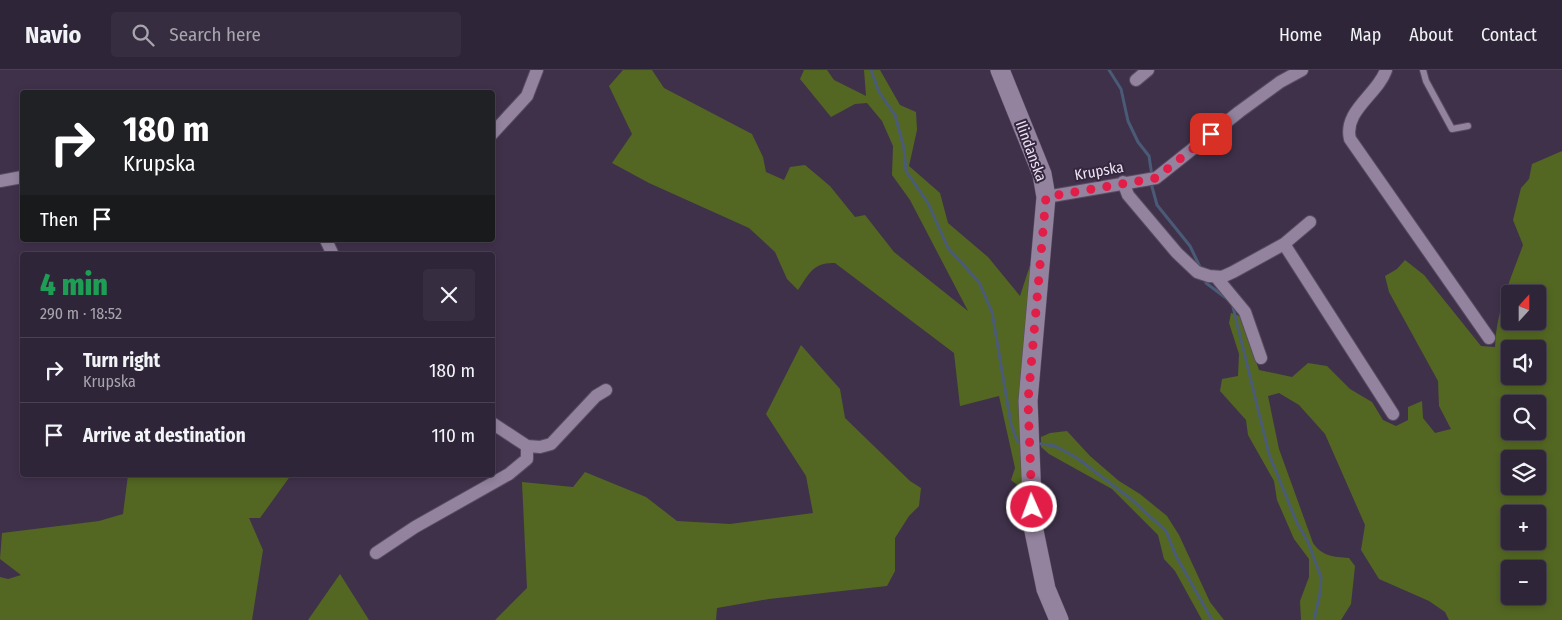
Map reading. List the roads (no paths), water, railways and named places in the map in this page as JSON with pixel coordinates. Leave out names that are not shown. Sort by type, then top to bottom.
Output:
[{"type":"street","points":[[495,131],[527,96],[537,70]]},
{"type":"street","name":"Ilindanska","points":[[1000,70],[1039,166],[1046,197],[1028,401],[1033,526],[1046,590],[1059,620]]},
{"type":"street","points":[[1136,80],[1148,70]]},
{"type":"street","name":"Krupska","points":[[1046,197],[1122,182],[1150,179],[1260,97],[1302,70]]},
{"type":"street","points":[[1386,70],[1379,84],[1355,112],[1348,131],[1350,139],[1489,338]]},
{"type":"street","points":[[0,181],[20,177]]},
{"type":"street","points":[[1122,182],[1128,195],[1177,254],[1207,275],[1237,300],[1245,312],[1260,358]]},
{"type":"street","points":[[1207,275],[1233,272],[1284,244],[1310,222]]},
{"type":"street","points":[[1284,244],[1393,414]]},
{"type":"street","points":[[495,426],[527,446],[540,447],[551,444],[596,396],[606,390]]},
{"type":"street","points":[[376,553],[415,528],[509,474],[527,459],[527,446]]},
{"type":"lane","points":[[1423,70],[1426,81],[1452,129],[1468,126]]},
{"type":"waterway","points":[[871,70],[879,92],[895,115],[904,148],[906,171],[928,203],[948,248],[979,282],[992,312],[1011,424],[1017,441],[1024,442]]},
{"type":"waterway","points":[[1109,70],[1121,89],[1128,121],[1138,142],[1149,156],[1152,176]]},
{"type":"waterway","points":[[1151,183],[1157,205],[1190,246],[1201,269]]},
{"type":"waterway","points":[[1205,279],[1206,283],[1226,298]]},
{"type":"waterway","points":[[1233,307],[1269,454],[1297,523],[1308,542],[1321,577],[1320,593],[1314,620]]},
{"type":"waterway","points":[[1035,443],[1055,446],[1077,458],[1131,499],[1166,531],[1176,556],[1212,620]]}]
